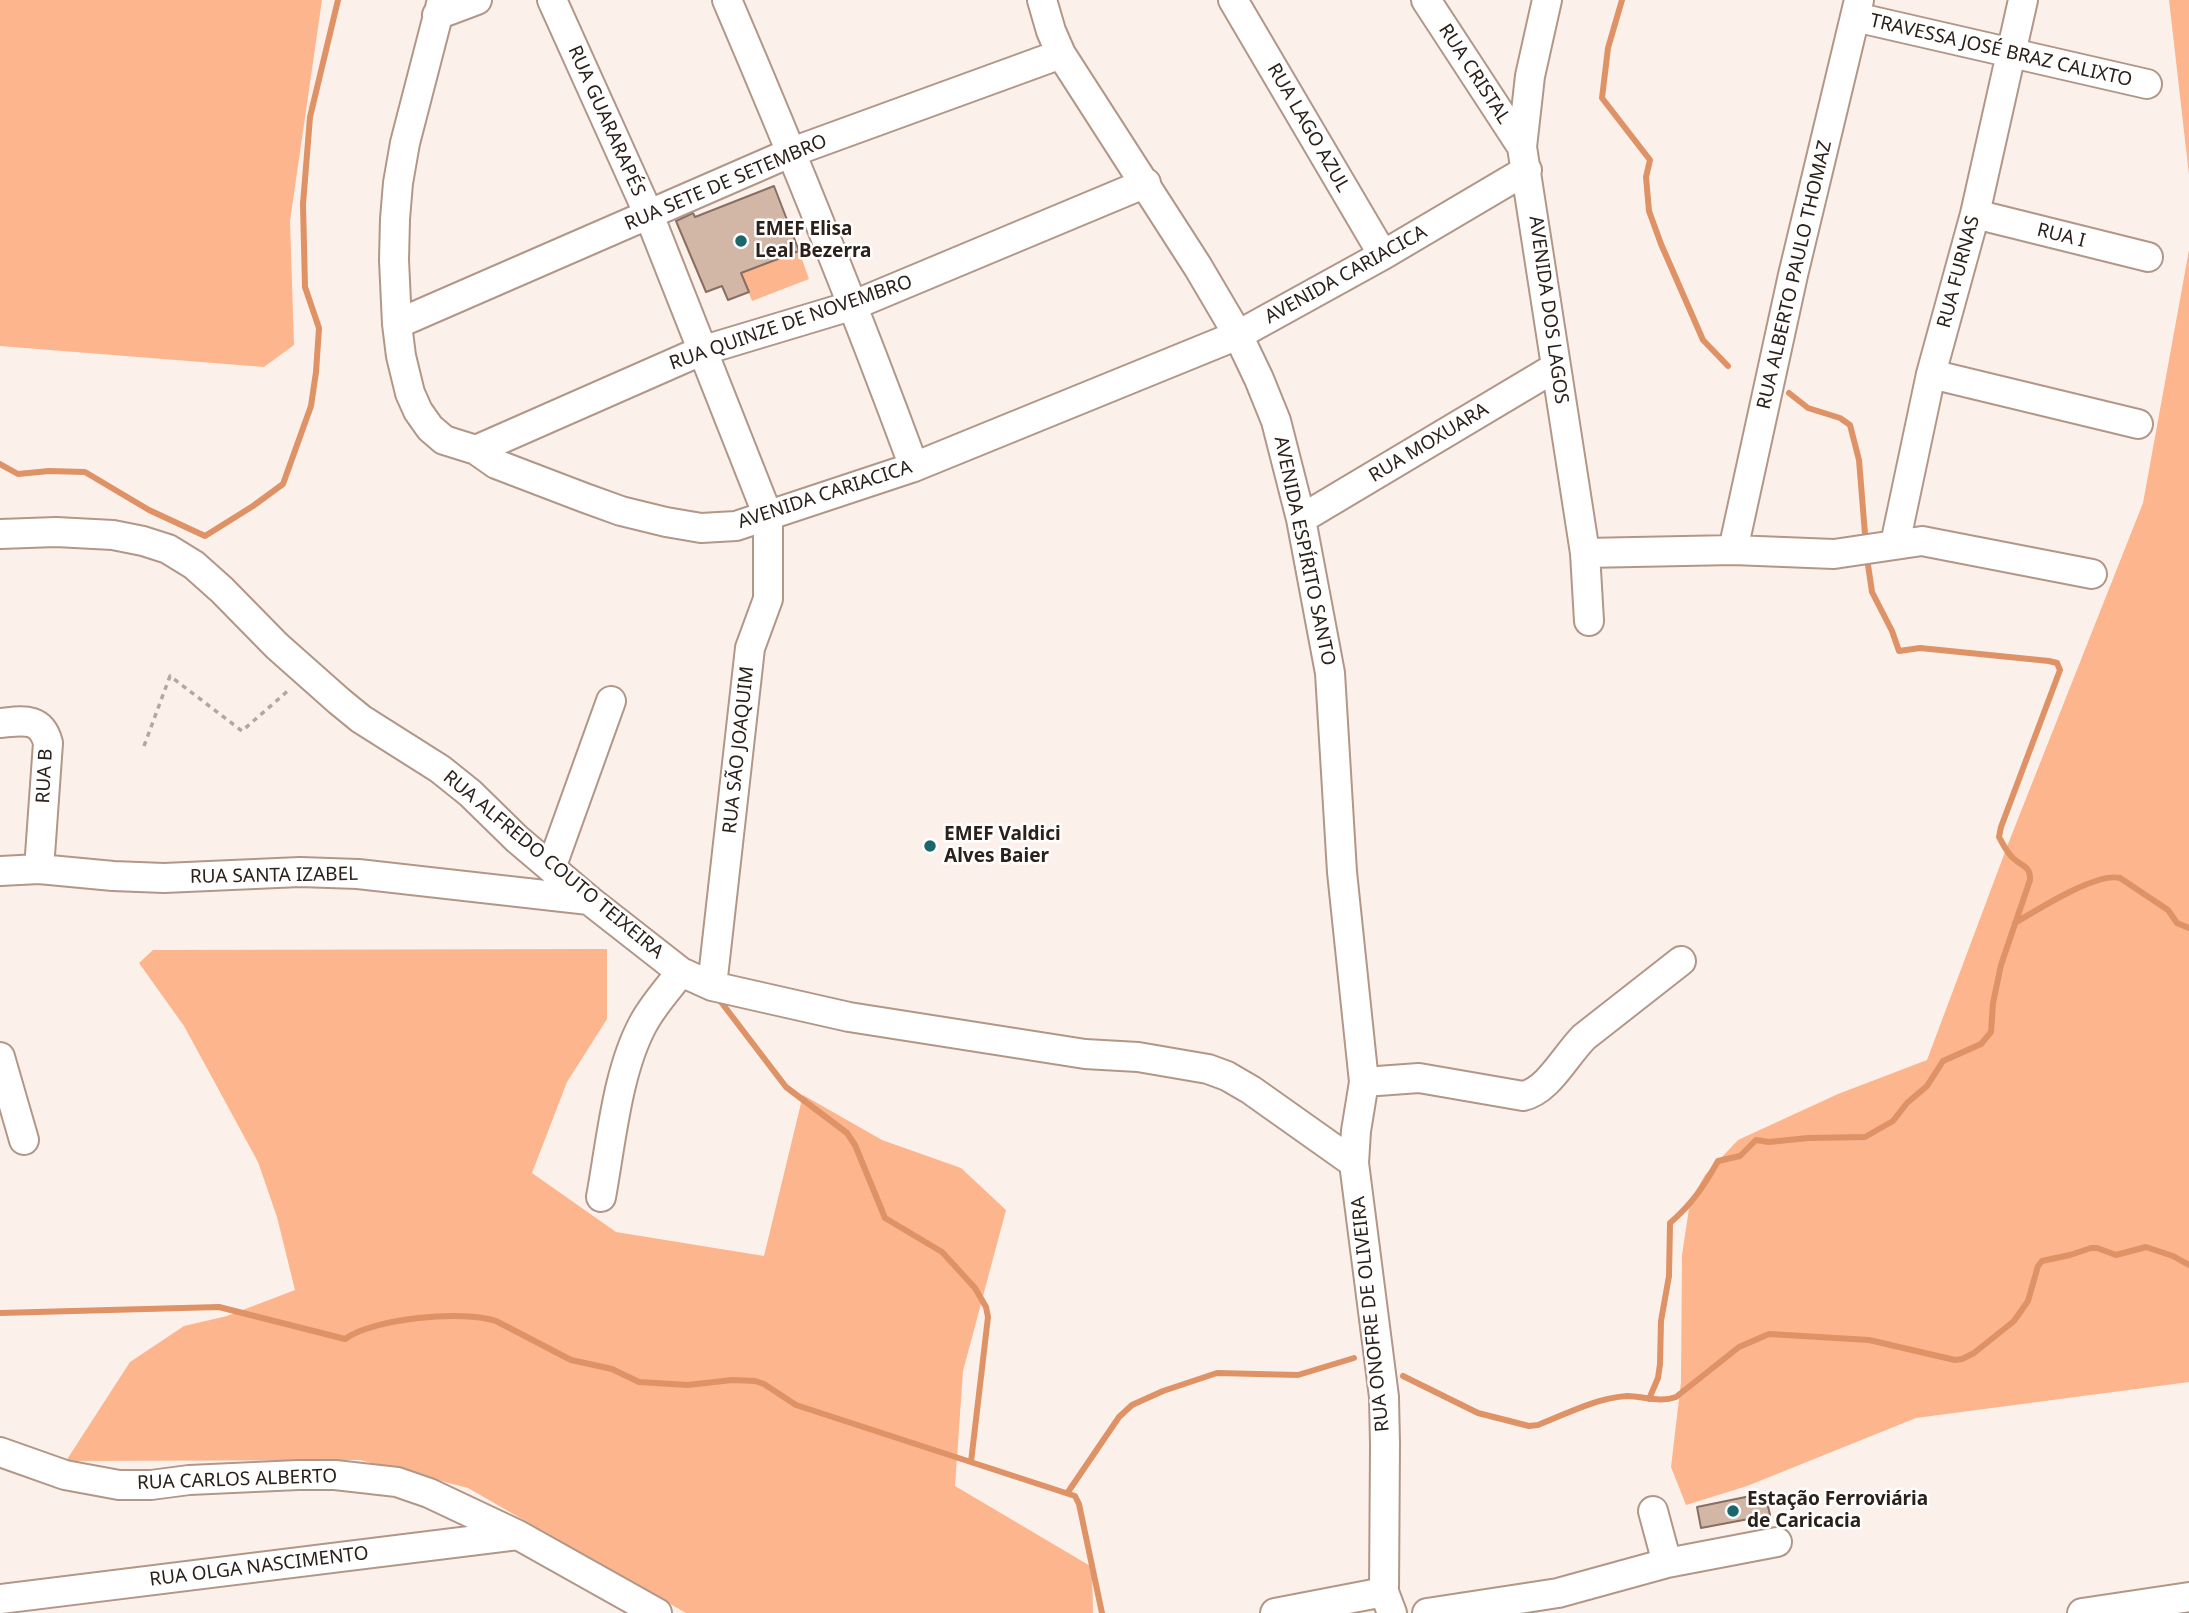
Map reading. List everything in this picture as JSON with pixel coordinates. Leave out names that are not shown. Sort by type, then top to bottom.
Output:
[{"type":"street","points":[[439,8],[477,0]]},
{"type":"street","name":"RUA GUARARAPÉS","points":[[552,0],[649,215],[768,516]]},
{"type":"street","points":[[727,0],[854,305],[914,467]]},
{"type":"street","name":"AVENIDA ESPÍRITO SANTO","points":[[1042,0],[1061,54],[1146,183],[1238,335],[1276,421],[1301,519],[1330,673],[1342,872],[1364,1082],[1354,1163]]},
{"type":"street","name":"RUA LAGO AZUL","points":[[1233,0],[1383,256]]},
{"type":"street","name":"RUA CRISTAL","points":[[1426,0],[1525,158]]},
{"type":"street","name":"AVENIDA DOS LAGOS","points":[[1547,0],[1530,76],[1525,158],[1585,554],[1589,621]]},
{"type":"street","name":"RUA FURNAS","points":[[1895,544],[1931,374],[1975,214],[2024,0]]},
{"type":"street","name":"AVENIDA CARIACICA","points":[[439,8],[405,143],[398,183],[394,260],[397,324],[401,356],[410,393],[418,411],[430,428],[444,440],[476,450],[496,464],[621,511],[701,528],[736,526],[914,467],[1238,335],[1383,256],[1525,158]]},
{"type":"street","name":"TRAVESSA JOSÉ BRAZ CALIXTO","points":[[1857,9],[2010,54],[2147,84]]},
{"type":"street","name":"RUA ALBERTO PAULO THOMAZ","points":[[1733,550],[1793,275],[1857,9]]},
{"type":"street","name":"RUA SETE DE SETEMBRO","points":[[397,324],[792,152],[1061,54]]},
{"type":"street","name":"RUA QUINZE DE NOVEMBRO","points":[[476,450],[701,351],[854,305],[1146,183]]},
{"type":"street","name":"RUA I","points":[[1975,214],[2148,257]]},
{"type":"street","name":"RUA MOXUARA","points":[[1301,519],[1556,367]]},
{"type":"street","points":[[1931,374],[2138,424]]},
{"type":"street","name":"RUA SÃO JOAQUIM","points":[[712,986],[750,648],[768,598],[768,516]]},
{"type":"street","name":"RUA ALFREDO COUTO TEIXEIRA","points":[[0,534],[88,532],[144,541],[167,549],[194,565],[307,673],[361,719],[440,769],[551,868],[681,972],[712,986],[849,1017],[1085,1054],[1138,1057],[1208,1069],[1251,1090],[1354,1163]]},
{"type":"street","points":[[1585,554],[1733,550],[1834,554],[1922,541],[2092,574]]},
{"type":"street","points":[[551,868],[611,701]]},
{"type":"street","name":"RUA B","points":[[0,723],[34,723],[46,733],[48,743],[39,870]]},
{"type":"street","name":"RUA SANTA IZABEL","points":[[0,871],[39,870],[164,878],[300,872],[358,874],[589,900]]},
{"type":"street","points":[[1364,1082],[1419,1078],[1523,1096],[1531,1094],[1545,1085],[1584,1037],[1681,961]]},
{"type":"street","points":[[601,1197],[622,1084],[632,1047],[656,1003],[681,972]]},
{"type":"street","points":[[0,1057],[24,1140]]},
{"type":"street","name":"RUA ONOFRE DE OLIVEIRA","points":[[1354,1163],[1384,1397],[1388,1602]]},
{"type":"street","name":"RUA CARLOS ALBERTO","points":[[0,1452],[65,1475],[119,1485],[322,1475],[397,1482],[429,1493],[518,1535],[657,1613]]},
{"type":"street","points":[[1653,1511],[1667,1563]]},
{"type":"street","name":"RUA OLGA NASCIMENTO","points":[[0,1599],[89,1601],[518,1535]]},
{"type":"street","points":[[1427,1613],[1558,1593],[1667,1563],[1777,1542]]},
{"type":"street","points":[[2082,1613],[2128,1609],[2189,1597]]},
{"type":"street","points":[[1275,1613],[1388,1602]]},
{"type":"path","points":[[144,746],[170,676],[242,731],[307,673]]},
{"type":"shaded area","points":[[0,0],[322,0],[290,221],[294,345],[264,367],[0,346]]},
{"type":"shaded area","points":[[2169,0],[2189,0],[2189,175]]},
{"type":"shaded area","points":[[2189,250],[2189,1382],[1916,1418],[1747,1486],[1686,1505],[1671,1467],[1681,1382],[1682,1255],[1690,1202],[1705,1175],[1738,1140],[1838,1094],[1927,1060],[2008,844],[2143,503]]},
{"type":"shaded area","points":[[799,251],[809,279],[752,301],[741,273]]},
{"type":"shaded area","points":[[607,949],[607,1019],[567,1082],[532,1173],[616,1232],[764,1256],[803,1095],[882,1140],[961,1168],[1006,1210],[963,1371],[955,1486],[1092,1567],[1093,1613],[686,1613],[468,1488],[360,1460],[66,1461],[130,1362],[184,1326],[227,1316],[295,1290],[277,1217],[258,1162],[184,1026],[139,963],[153,950]]},
{"type":"building","points":[[774,186],[799,251],[741,273],[749,292],[728,300],[722,286],[706,292],[676,221],[693,213],[695,217]]},
{"type":"building","name":"Estação Ferroviária de Caricacia","points":[[1765,1493],[1770,1515],[1701,1528],[1697,1507]]},
{"type":"waterway","points":[[0,464],[18,474],[85,472],[149,510],[205,536],[283,484],[311,406],[316,372],[319,328],[305,287],[303,204],[310,117],[338,0]]},
{"type":"waterway","points":[[1622,0],[1608,48],[1602,98],[1650,160],[1646,177],[1649,211],[1661,244],[1703,340],[1728,366]]},
{"type":"waterway","points":[[1789,393],[1808,408],[1840,418],[1850,425],[1859,460],[1865,534]]},
{"type":"waterway","points":[[1649,1399],[1658,1378],[1660,1364],[1661,1321],[1669,1276],[1670,1223],[1697,1194],[1718,1161],[1740,1156],[1756,1140],[1769,1142],[1865,1137],[1893,1121],[1907,1103],[1927,1086],[1943,1061],[1981,1044],[1991,1032],[1993,1003],[2001,965],[2030,880],[2027,869],[2011,856],[1999,837],[2060,670],[2057,663],[2049,661],[1920,648],[1899,651],[1872,592],[1867,558]]},
{"type":"waterway","points":[[2015,923],[2082,886],[2120,878],[2168,910],[2177,923],[2189,928]]},
{"type":"waterway","points":[[718,998],[786,1087],[847,1133],[855,1145],[885,1218],[942,1252],[975,1288],[986,1307],[988,1317],[971,1462]]},
{"type":"waterway","points":[[1403,1376],[1478,1413],[1529,1426],[1538,1425],[1581,1407],[1615,1397],[1676,1397],[1739,1347],[1769,1334],[1869,1340],[1955,1360],[1962,1359],[1974,1353],[2014,1321],[2028,1301],[2038,1266],[2042,1261],[2091,1248],[2116,1255],[2146,1247],[2173,1256],[2189,1265]]},
{"type":"waterway","points":[[0,1313],[219,1307],[345,1339],[358,1332],[396,1321],[462,1316],[496,1321],[571,1360],[612,1369],[639,1382],[688,1385],[732,1380],[755,1381],[796,1405],[1075,1496],[1102,1613]]},
{"type":"waterway","points":[[1068,1492],[1119,1417],[1132,1405],[1163,1391],[1217,1373],[1298,1375],[1354,1358]]},
{"type":"place","name":"EMEF Elisa Leal Bezerra","points":[[741,241]]},
{"type":"place","name":"EMEF Valdici Alves Baier","points":[[930,846]]},
{"type":"place","name":"Estação Ferroviária de Caricacia","points":[[1733,1511]]}]
